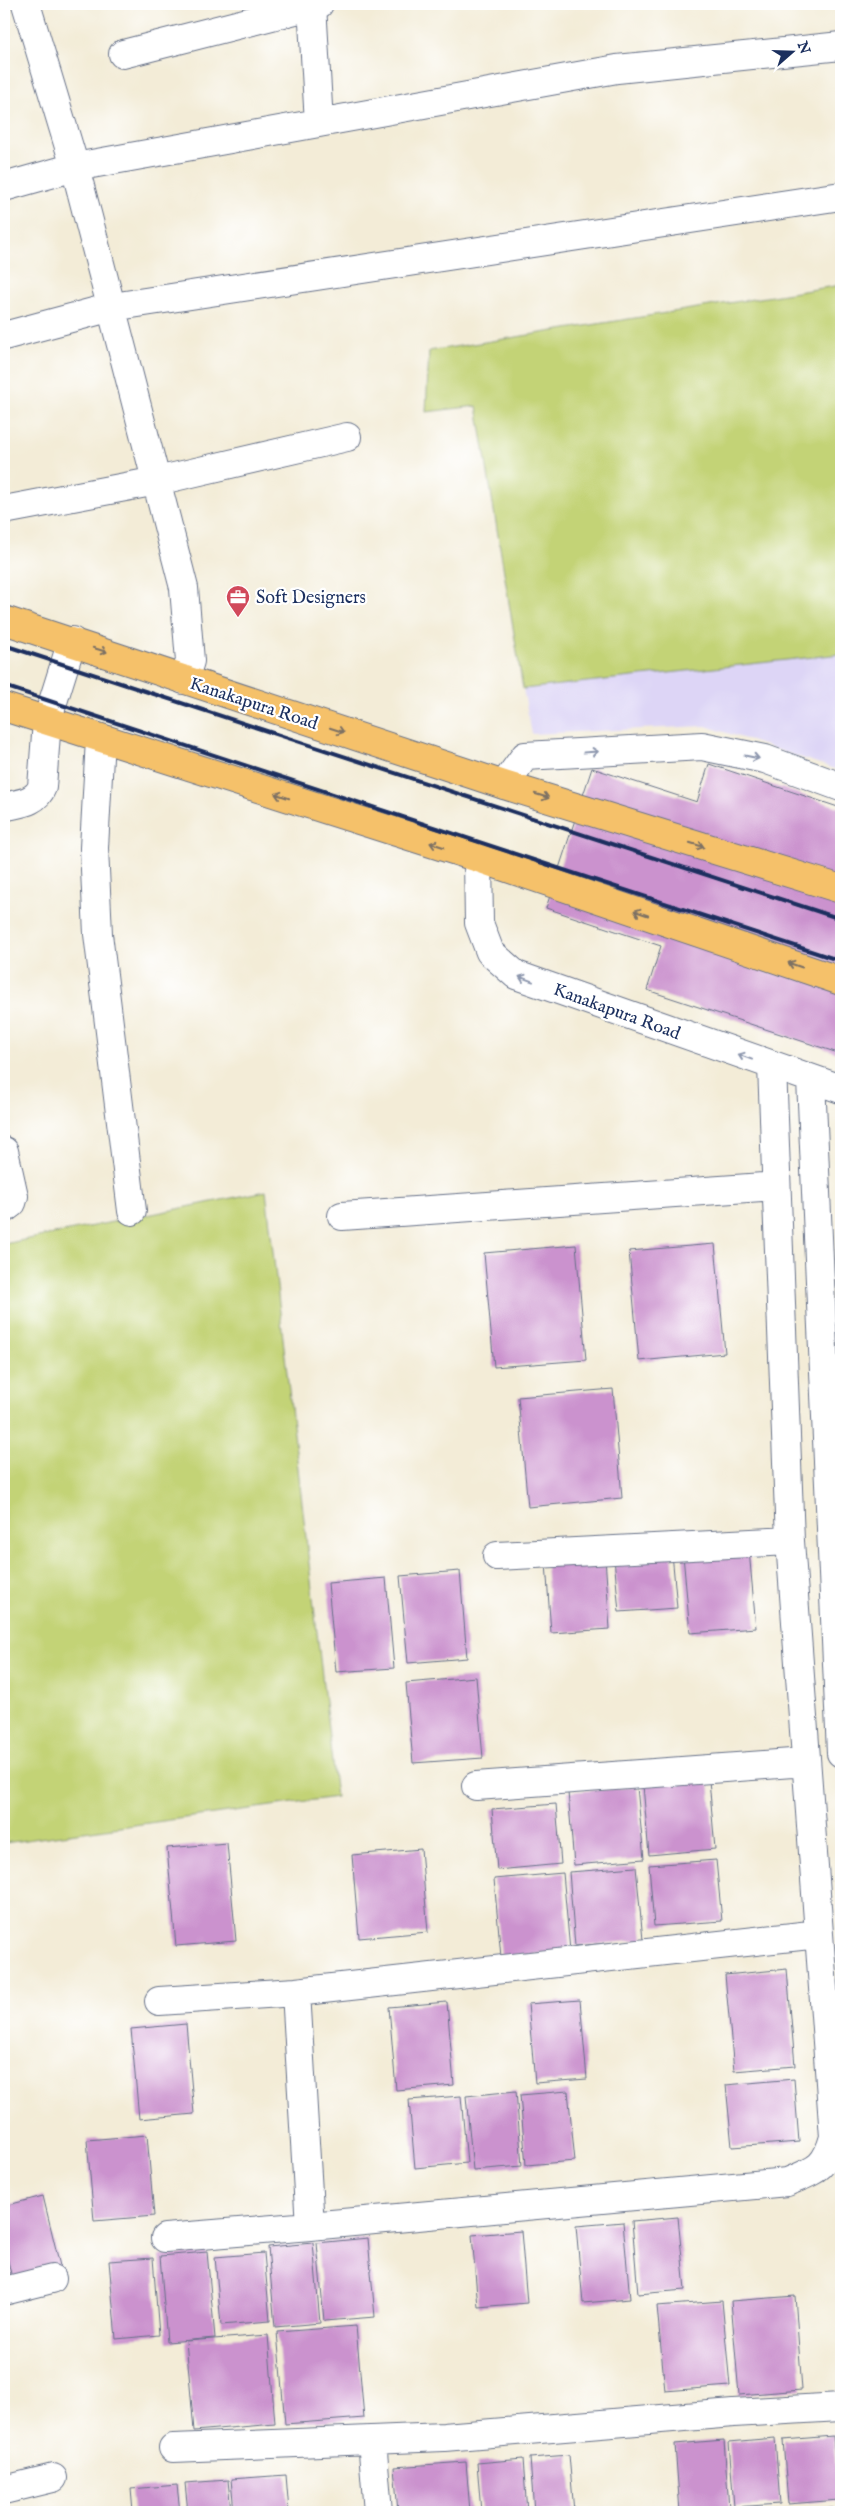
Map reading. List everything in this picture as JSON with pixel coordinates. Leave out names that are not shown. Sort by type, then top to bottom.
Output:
[{"type":"highway","name":"Kanakapura Road","points":[[4,620],[504,784],[841,890]]},
{"type":"highway","points":[[4,707],[478,858],[841,981]]},
{"type":"street","points":[[26,4],[75,167],[158,481],[184,588],[190,661],[184,680]]},
{"type":"street","points":[[124,54],[316,5],[319,123]]},
{"type":"street","points":[[4,187],[75,167],[617,69],[841,46]]},
{"type":"street","points":[[4,336],[112,307],[841,196]]},
{"type":"street","points":[[4,510],[158,481],[347,437]]},
{"type":"street","points":[[4,807],[33,799],[39,794],[42,787],[47,721],[72,641]]},
{"type":"street","points":[[100,738],[94,848],[98,934],[132,1210]]},
{"type":"street","points":[[504,784],[525,756],[656,747],[702,746],[765,759],[841,787]]},
{"type":"street","name":"Kanakapura Road","points":[[478,858],[479,923],[490,952],[516,975],[841,1089]]},
{"type":"street","points":[[165,2238],[787,2182],[816,2170],[829,2156],[834,2137],[790,1541],[772,1066]]},
{"type":"street","points":[[811,1080],[836,1527],[841,1753]]},
{"type":"street","points":[[4,1151],[14,1196],[12,1203],[4,1209]]},
{"type":"street","points":[[342,1216],[776,1186]]},
{"type":"street","points":[[497,1556],[790,1541]]},
{"type":"street","points":[[476,1786],[806,1762]]},
{"type":"street","points":[[159,2001],[296,1992],[819,1934]]},
{"type":"street","points":[[296,1992],[310,2226]]},
{"type":"street","points":[[4,2291],[52,2278]]},
{"type":"street","points":[[174,2448],[444,2437],[733,2413],[841,2407]]},
{"type":"street","points":[[372,2440],[378,2512]]},
{"type":"street","points":[[4,2490],[54,2478]]},
{"type":"shaded area","points":[[841,654],[841,771],[706,726],[532,734],[523,689]]},
{"type":"green space","points":[[841,285],[841,654],[523,689],[477,406],[426,412],[429,351]]},
{"type":"green space","points":[[266,1191],[336,1797],[4,1843],[4,1244]]},
{"type":"building","points":[[709,764],[841,808],[841,1054],[647,990],[661,946],[546,908],[592,768],[697,802]]},
{"type":"building","points":[[715,1244],[725,1353],[639,1361],[629,1251]]},
{"type":"building","points":[[576,1245],[586,1360],[494,1367],[484,1253]]},
{"type":"building","points":[[613,1389],[622,1498],[528,1507],[518,1397]]},
{"type":"building","points":[[749,1550],[756,1628],[690,1633],[683,1555]]},
{"type":"building","points":[[672,1553],[677,1608],[619,1612],[614,1558]]},
{"type":"building","points":[[605,1558],[610,1629],[551,1633],[546,1563]]},
{"type":"building","points":[[460,1571],[467,1658],[408,1663],[400,1576]]},
{"type":"building","points":[[386,1578],[394,1668],[336,1672],[328,1583]]},
{"type":"building","points":[[476,1677],[483,1758],[413,1763],[406,1683]]},
{"type":"building","points":[[709,1780],[715,1849],[649,1855],[643,1785]]},
{"type":"building","points":[[637,1787],[644,1859],[574,1865],[568,1792]]},
{"type":"building","points":[[556,1804],[561,1864],[497,1870],[492,1809]]},
{"type":"building","points":[[227,1843],[236,1941],[176,1946],[167,1848]]},
{"type":"building","points":[[421,1849],[428,1932],[359,1938],[352,1855]]},
{"type":"building","points":[[716,1860],[722,1921],[654,1926],[649,1865]]},
{"type":"building","points":[[636,1867],[643,1940],[575,1946],[569,1872]]},
{"type":"building","points":[[563,1873],[570,1951],[501,1957],[494,1879]]},
{"type":"building","points":[[787,1969],[795,2066],[734,2071],[725,1975]]},
{"type":"building","points":[[580,2000],[587,2079],[535,2083],[528,2004]]},
{"type":"building","points":[[447,2002],[454,2085],[396,2090],[389,2007]]},
{"type":"building","points":[[186,2024],[194,2114],[139,2119],[131,2029]]},
{"type":"building","points":[[794,2079],[799,2142],[732,2147],[726,2085]]},
{"type":"building","points":[[516,2091],[522,2166],[473,2170],[466,2096]]},
{"type":"building","points":[[568,2091],[575,2161],[526,2165],[520,2095]]},
{"type":"building","points":[[461,2096],[467,2163],[415,2168],[409,2100]]},
{"type":"building","points":[[147,2135],[154,2216],[94,2221],[87,2140]]},
{"type":"building","points":[[43,2196],[60,2266],[12,2278],[4,2244],[4,2206]]},
{"type":"building","points":[[678,2217],[685,2290],[638,2294],[632,2221]]},
{"type":"building","points":[[623,2222],[630,2299],[583,2303],[576,2226]]},
{"type":"building","points":[[521,2231],[527,2303],[478,2307],[472,2235]]},
{"type":"building","points":[[368,2238],[375,2317],[324,2321],[317,2243]]},
{"type":"building","points":[[313,2243],[320,2323],[275,2327],[268,2247]]},
{"type":"building","points":[[207,2252],[215,2338],[167,2342],[160,2256]]},
{"type":"building","points":[[264,2253],[270,2321],[221,2325],[215,2257]]},
{"type":"building","points":[[153,2258],[159,2335],[116,2339],[109,2261]]},
{"type":"building","points":[[795,2296],[802,2390],[739,2395],[731,2301]]},
{"type":"building","points":[[722,2301],[730,2386],[665,2391],[657,2306]]},
{"type":"building","points":[[356,2326],[364,2418],[285,2424],[277,2332]]},
{"type":"building","points":[[268,2335],[275,2424],[194,2431],[186,2341]]},
{"type":"building","points":[[833,2436],[839,2500],[788,2504],[783,2440]]},
{"type":"building","points":[[775,2438],[780,2504],[734,2507],[729,2442]]},
{"type":"building","points":[[724,2440],[729,2508],[680,2512],[675,2444]]},
{"type":"building","points":[[569,2455],[574,2512],[534,2512],[530,2458]]},
{"type":"building","points":[[523,2459],[527,2512],[481,2512],[477,2463]]},
{"type":"building","points":[[466,2462],[470,2512],[398,2512],[394,2467]]},
{"type":"building","points":[[286,2475],[289,2512],[234,2512],[231,2479]]},
{"type":"building","points":[[228,2480],[231,2512],[188,2512],[185,2483]]},
{"type":"building","points":[[177,2485],[180,2512],[133,2512],[131,2489]]},
{"type":"building","points":[[833,2508],[833,2512],[801,2512],[801,2511]]},
{"type":"railway","points":[[4,645],[841,919]]},
{"type":"railway","points":[[4,686],[841,961]]},
{"type":"place","name":"Soft Designers","points":[[238,618]]}]
